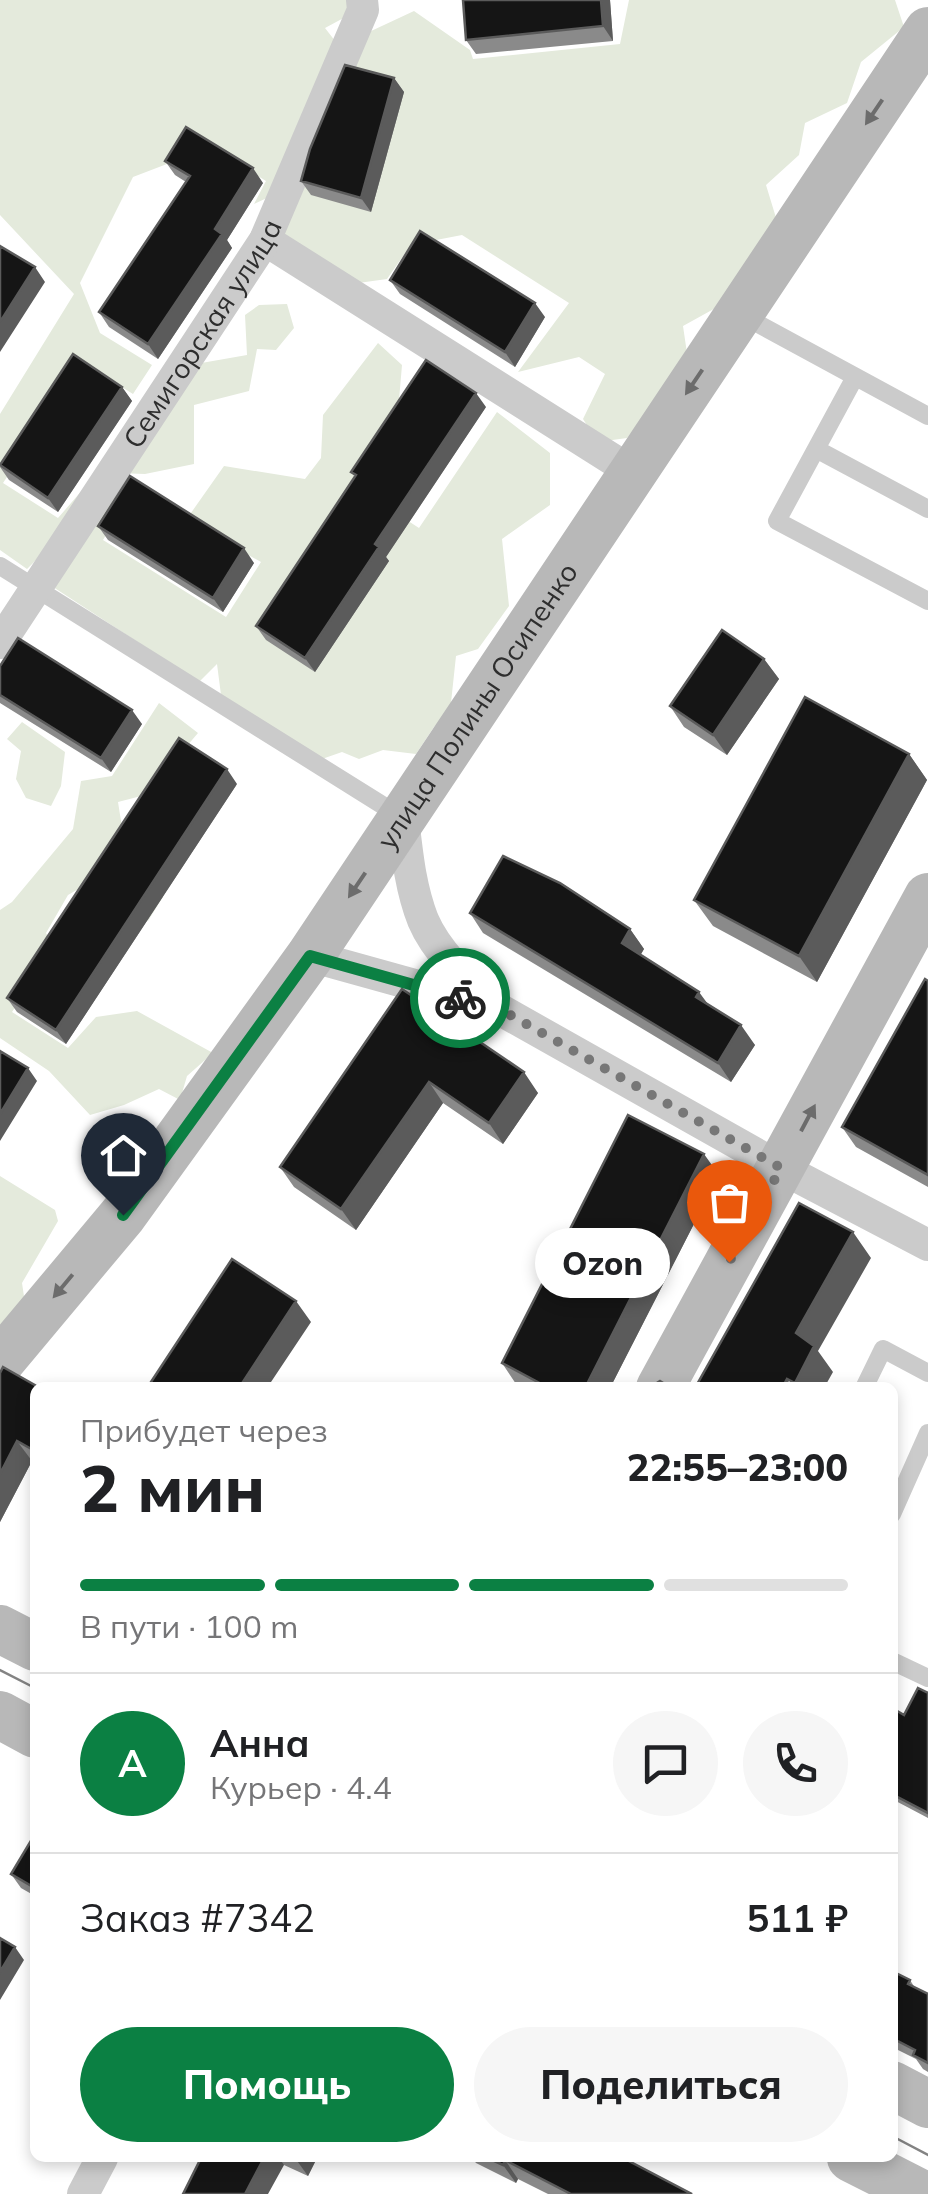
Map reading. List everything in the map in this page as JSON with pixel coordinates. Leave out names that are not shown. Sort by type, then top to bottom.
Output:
[{"type":"main road","name":"улица Полины Осипенко","points":[[0,1362],[123,1215],[310,956],[928,31]]},
{"type":"main road","points":[[663,1382],[928,897]]},
{"type":"main road","points":[[0,1629],[30,1644]]},
{"type":"main road","points":[[0,1715],[30,1731]]},
{"type":"main road","points":[[898,2089],[928,2104]]},
{"type":"main road","points":[[859,2162],[922,2194]]},
{"type":"street","name":"Семигорская улица","points":[[0,644],[265,240],[363,10],[362,0]]},
{"type":"street","points":[[265,240],[634,473]]},
{"type":"street","points":[[403,818],[409,872],[424,922],[456,969],[498,1008],[781,1168],[928,1245]]},
{"type":"street","points":[[310,956],[498,1008]]},
{"type":"street","points":[[83,2194],[100,2162]]},
{"type":"lane","points":[[739,314],[928,416]]},
{"type":"lane","points":[[855,377],[778,521],[928,600]]},
{"type":"lane","points":[[816,449],[928,509]]},
{"type":"lane","points":[[0,566],[403,818]]},
{"type":"lane","points":[[867,1382],[883,1349],[928,1372]]},
{"type":"lane","points":[[898,1500],[928,1433]]},
{"type":"lane","points":[[898,1663],[928,1678]]},
{"type":"shaded area","points":[[0,0],[377,0],[325,28],[339,46],[414,11],[470,50],[473,59],[620,44],[629,0],[895,0],[904,27],[861,62],[847,103],[805,123],[799,155],[766,185],[777,221],[721,305],[683,326],[688,360],[627,438],[598,442],[583,419],[605,374],[579,357],[518,372],[569,303],[462,235],[408,249],[387,279],[344,285],[279,234],[269,197],[254,204],[266,181],[197,138],[180,159],[133,177],[80,283],[100,333],[152,365],[133,394],[83,363],[3,483],[58,518],[91,480],[126,501],[103,540],[226,617],[261,562],[186,520],[224,466],[305,479],[321,458],[323,415],[378,343],[402,365],[398,412],[356,487],[419,528],[497,412],[550,453],[550,505],[502,539],[509,606],[478,649],[456,656],[450,712],[416,754],[383,750],[359,759],[342,752],[322,759],[221,695],[217,664],[199,682],[50,585],[42,554],[27,569],[0,550],[0,414],[74,294],[0,215]]},
{"type":"shaded area","points":[[287,304],[294,328],[276,350],[257,349],[249,391],[194,405],[194,464],[145,474],[118,473],[190,365],[247,355],[245,315],[259,305]]},
{"type":"shaded area","points":[[159,703],[198,733],[145,795],[118,802],[124,840],[110,862],[163,897],[148,921],[92,881],[68,895],[46,933],[54,949],[12,1012],[68,1048],[96,1017],[137,1011],[213,1053],[187,1076],[180,1100],[159,1089],[90,1115],[49,1071],[0,1038],[0,910],[12,902],[73,829],[81,781],[112,776]]},
{"type":"shaded area","points":[[22,722],[65,752],[61,786],[51,806],[26,798],[16,779],[21,751],[7,739]]},
{"type":"shaded area","points":[[0,1176],[55,1210],[58,1221],[22,1283],[25,1303],[0,1337]]},
{"type":"building","points":[[463,0],[601,0],[603,26],[466,40]]},
{"type":"building","points":[[345,65],[394,78],[361,198],[301,181]]},
{"type":"building","points":[[186,127],[253,168],[215,229],[222,234],[148,344],[99,312],[190,176],[165,161]]},
{"type":"building","points":[[420,231],[535,303],[505,352],[390,280]]},
{"type":"building","points":[[0,246],[35,267],[0,322]]},
{"type":"building","points":[[73,354],[122,387],[48,498],[0,465]]},
{"type":"building","points":[[426,360],[476,393],[305,658],[256,626]]},
{"type":"building","points":[[130,476],[244,548],[213,598],[98,526]]},
{"type":"building","points":[[722,630],[764,659],[713,735],[670,706]]},
{"type":"building","points":[[18,638],[132,710],[101,758],[0,695],[0,666]]},
{"type":"building","points":[[805,697],[909,754],[799,956],[694,900]]},
{"type":"building","points":[[179,738],[227,769],[56,1030],[7,998]]},
{"type":"building","points":[[503,856],[560,883],[630,929],[622,943],[699,992],[696,997],[741,1025],[718,1063],[470,913]]},
{"type":"building","points":[[925,979],[928,981],[928,1175],[842,1127]]},
{"type":"building","points":[[402,989],[524,1072],[489,1123],[429,1082],[341,1209],[280,1167]]},
{"type":"building","points":[[0,1051],[28,1068],[0,1114]]},
{"type":"building","points":[[628,1115],[704,1154],[588,1382],[538,1382],[502,1363]]},
{"type":"building","points":[[799,1203],[853,1232],[796,1333],[814,1346],[796,1382],[698,1382]]},
{"type":"building","points":[[232,1259],[296,1301],[243,1382],[151,1382]]},
{"type":"building","points":[[3,1367],[30,1382],[30,1448],[17,1441],[0,1474]]},
{"type":"building","points":[[918,1688],[928,1693],[928,1813],[898,1797],[898,1712],[904,1715]]},
{"type":"building","points":[[30,1842],[30,1885],[11,1874]]},
{"type":"building","points":[[0,1938],[15,1947],[0,1972]]},
{"type":"building","points":[[898,1974],[928,1994],[928,2063],[913,2055],[915,2050],[898,2041]]},
{"type":"building","points":[[199,2162],[262,2162],[245,2194],[183,2194]]},
{"type":"building","points":[[509,2162],[631,2162],[692,2194],[571,2194]]},
{"type":"tram line","points":[[0,1670],[30,1685]]},
{"type":"tram line","points":[[898,2139],[928,2155]]},
{"type":"way so far","points":[[460,998],[498,1008],[781,1168],[729,1262]]},
{"type":"place","name":"Ozon","points":[[729,1262]]},
{"type":"route","points":[[123,1215],[310,956],[460,998]]}]
